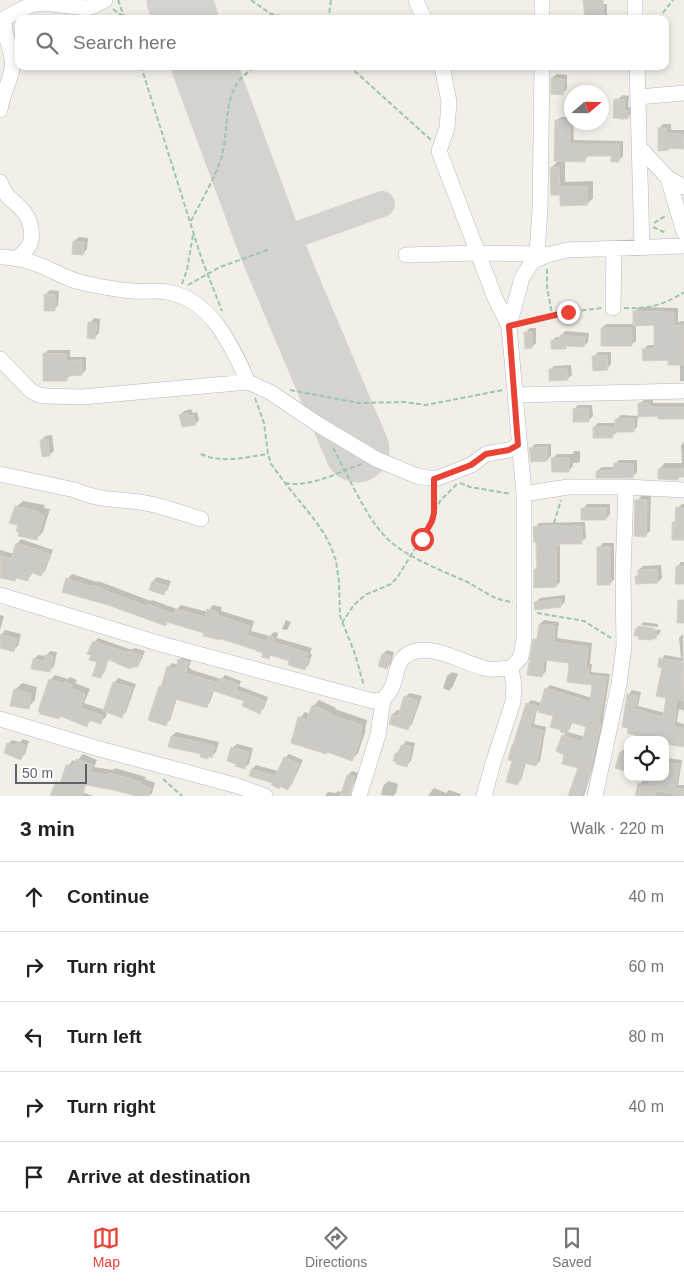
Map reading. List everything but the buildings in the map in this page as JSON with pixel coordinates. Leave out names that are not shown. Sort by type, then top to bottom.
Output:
[{"type":"street","points":[[416,0],[422,15]]},
{"type":"street","points":[[542,0],[542,15]]},
{"type":"street","points":[[635,0],[635,15]]},
{"type":"street","points":[[0,110],[12,68],[12,59],[4,33],[2,11],[17,11],[42,3],[79,8],[109,2]]},
{"type":"street","points":[[443,70],[449,102],[447,128],[440,151],[495,298],[509,326]]},
{"type":"street","points":[[542,70],[540,210],[542,254]]},
{"type":"street","points":[[637,70],[642,248]]},
{"type":"street","points":[[638,97],[684,93]]},
{"type":"street","points":[[639,147],[668,178],[684,187]]},
{"type":"street","points":[[668,178],[676,209],[678,234]]},
{"type":"street","points":[[0,182],[6,195],[24,212],[30,223],[29,246],[18,258]]},
{"type":"street","points":[[406,255],[542,254],[566,250],[684,246]]},
{"type":"street","points":[[613,308],[614,249]]},
{"type":"street","points":[[359,796],[378,735],[383,700],[392,688],[398,665],[411,652],[432,650],[490,669],[511,668],[521,657],[524,639],[525,603],[524,494],[518,445],[509,326],[522,278],[532,262],[542,254]]},
{"type":"street","points":[[0,257],[18,258],[32,262],[77,282],[132,291],[176,291],[201,308],[218,326],[231,344],[248,382]]},
{"type":"street","points":[[0,359],[31,391],[46,396],[82,397],[248,382],[270,392],[319,425],[376,459],[417,476],[439,477],[471,465],[486,454],[509,450],[518,445]]},
{"type":"street","points":[[515,391],[684,391]]},
{"type":"street","points":[[0,474],[74,490],[104,500],[142,502],[201,518]]},
{"type":"street","points":[[524,494],[568,487],[684,490]]},
{"type":"street","points":[[595,796],[619,684],[624,646],[623,576],[626,487]]},
{"type":"street","points":[[0,595],[161,644],[365,700],[383,700]]},
{"type":"street","points":[[484,796],[513,702],[514,686],[511,668]]},
{"type":"street","points":[[0,719],[96,748],[238,786],[265,796]]},
{"type":"path","points":[[109,2],[123,0]]},
{"type":"path","points":[[251,0],[271,14],[276,15]]},
{"type":"path","points":[[330,15],[331,0]]},
{"type":"path","points":[[661,15],[673,0]]},
{"type":"path","points":[[109,2],[111,8],[121,15]]},
{"type":"path","points":[[109,2],[122,15]]},
{"type":"path","points":[[142,70],[207,274]]},
{"type":"path","points":[[191,222],[220,160],[225,144],[231,97],[240,79],[251,70]]},
{"type":"path","points":[[354,70],[427,135],[440,151]]},
{"type":"path","points":[[676,209],[651,225],[658,230],[678,234]]},
{"type":"path","points":[[176,291],[187,270],[194,233]]},
{"type":"path","points":[[176,291],[228,264],[270,249]]},
{"type":"path","points":[[542,254],[552,315]]},
{"type":"path","points":[[509,326],[552,315],[584,310],[646,308],[670,301],[684,292]]},
{"type":"path","points":[[248,382],[264,424],[271,464],[314,518],[331,547],[336,561],[339,582],[340,616],[362,676],[365,700]]},
{"type":"path","points":[[285,390],[352,402],[404,402],[426,405],[515,391]]},
{"type":"path","points":[[332,448],[377,526],[391,542],[412,555],[473,585],[497,600],[525,603],[537,613],[584,621],[624,646]]},
{"type":"path","points":[[201,454],[222,460],[268,454]]},
{"type":"path","points":[[285,483],[301,484],[345,470]]},
{"type":"path","points":[[434,513],[439,477],[470,487],[501,493],[524,494]]},
{"type":"path","points":[[342,624],[353,606],[365,595],[391,584],[400,574],[428,529],[440,501],[459,482]]},
{"type":"path","points":[[554,523],[568,487]]},
{"type":"taxiway","points":[[270,244],[382,204]]},
{"type":"runway","points":[[179,0],[185,15]]},
{"type":"runway","points":[[205,70],[270,244],[357,450]]},
{"type":"route","points":[[422,539],[432,521],[434,513],[434,479],[471,465],[486,454],[509,450],[518,445],[516,395],[509,326],[568,312]]}]
